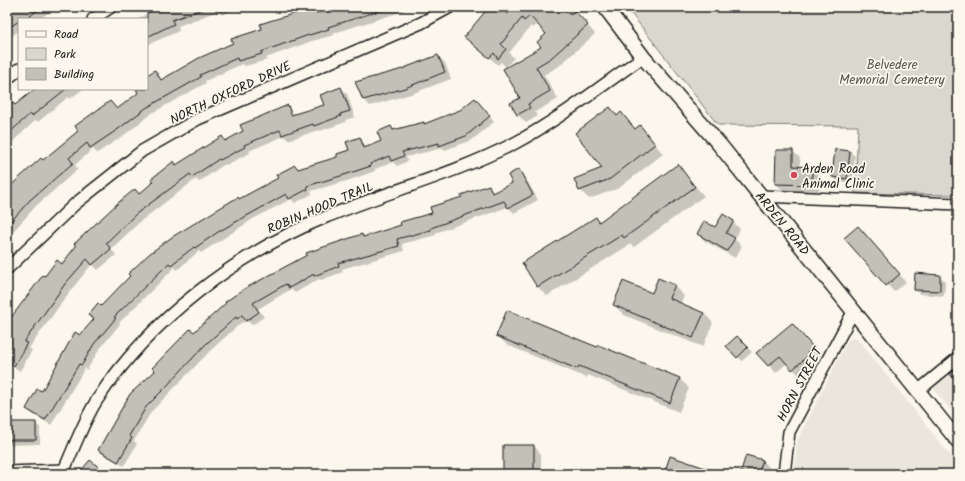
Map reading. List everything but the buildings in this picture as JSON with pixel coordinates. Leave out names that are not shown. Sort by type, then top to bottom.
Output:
[{"type":"main road","name":"ARDEN ROAD","points":[[605,7],[643,57],[761,196],[958,441]]},
{"type":"street","points":[[94,18],[111,7]]},
{"type":"street","name":"NORTH OXFORD DRIVE","points":[[7,269],[76,204],[142,151],[198,119],[421,23],[450,7]]},
{"type":"street","name":"ROBIN HOOD TRAIL","points":[[7,472],[64,470],[96,401],[135,349],[198,292],[264,246],[326,217],[456,169],[514,143],[544,126],[643,57]]},
{"type":"street","points":[[7,79],[18,70]]},
{"type":"street","points":[[761,196],[958,204]]},
{"type":"street","name":"HORN STREET","points":[[784,474],[789,432],[853,312]]},
{"type":"street","points":[[918,391],[958,358]]},
{"type":"shaded area","points":[[854,337],[857,338],[958,465],[958,474],[794,474],[797,441],[848,340]]},
{"type":"shaded area","points":[[958,349],[958,419],[923,376]]},
{"type":"green space","name":"Belvedere Memorial Cemetery","points":[[626,7],[958,7],[958,195],[855,193],[858,126],[718,125]]},
{"type":"place","name":"Arden Road Animal Clinic","points":[[794,175]]}]
